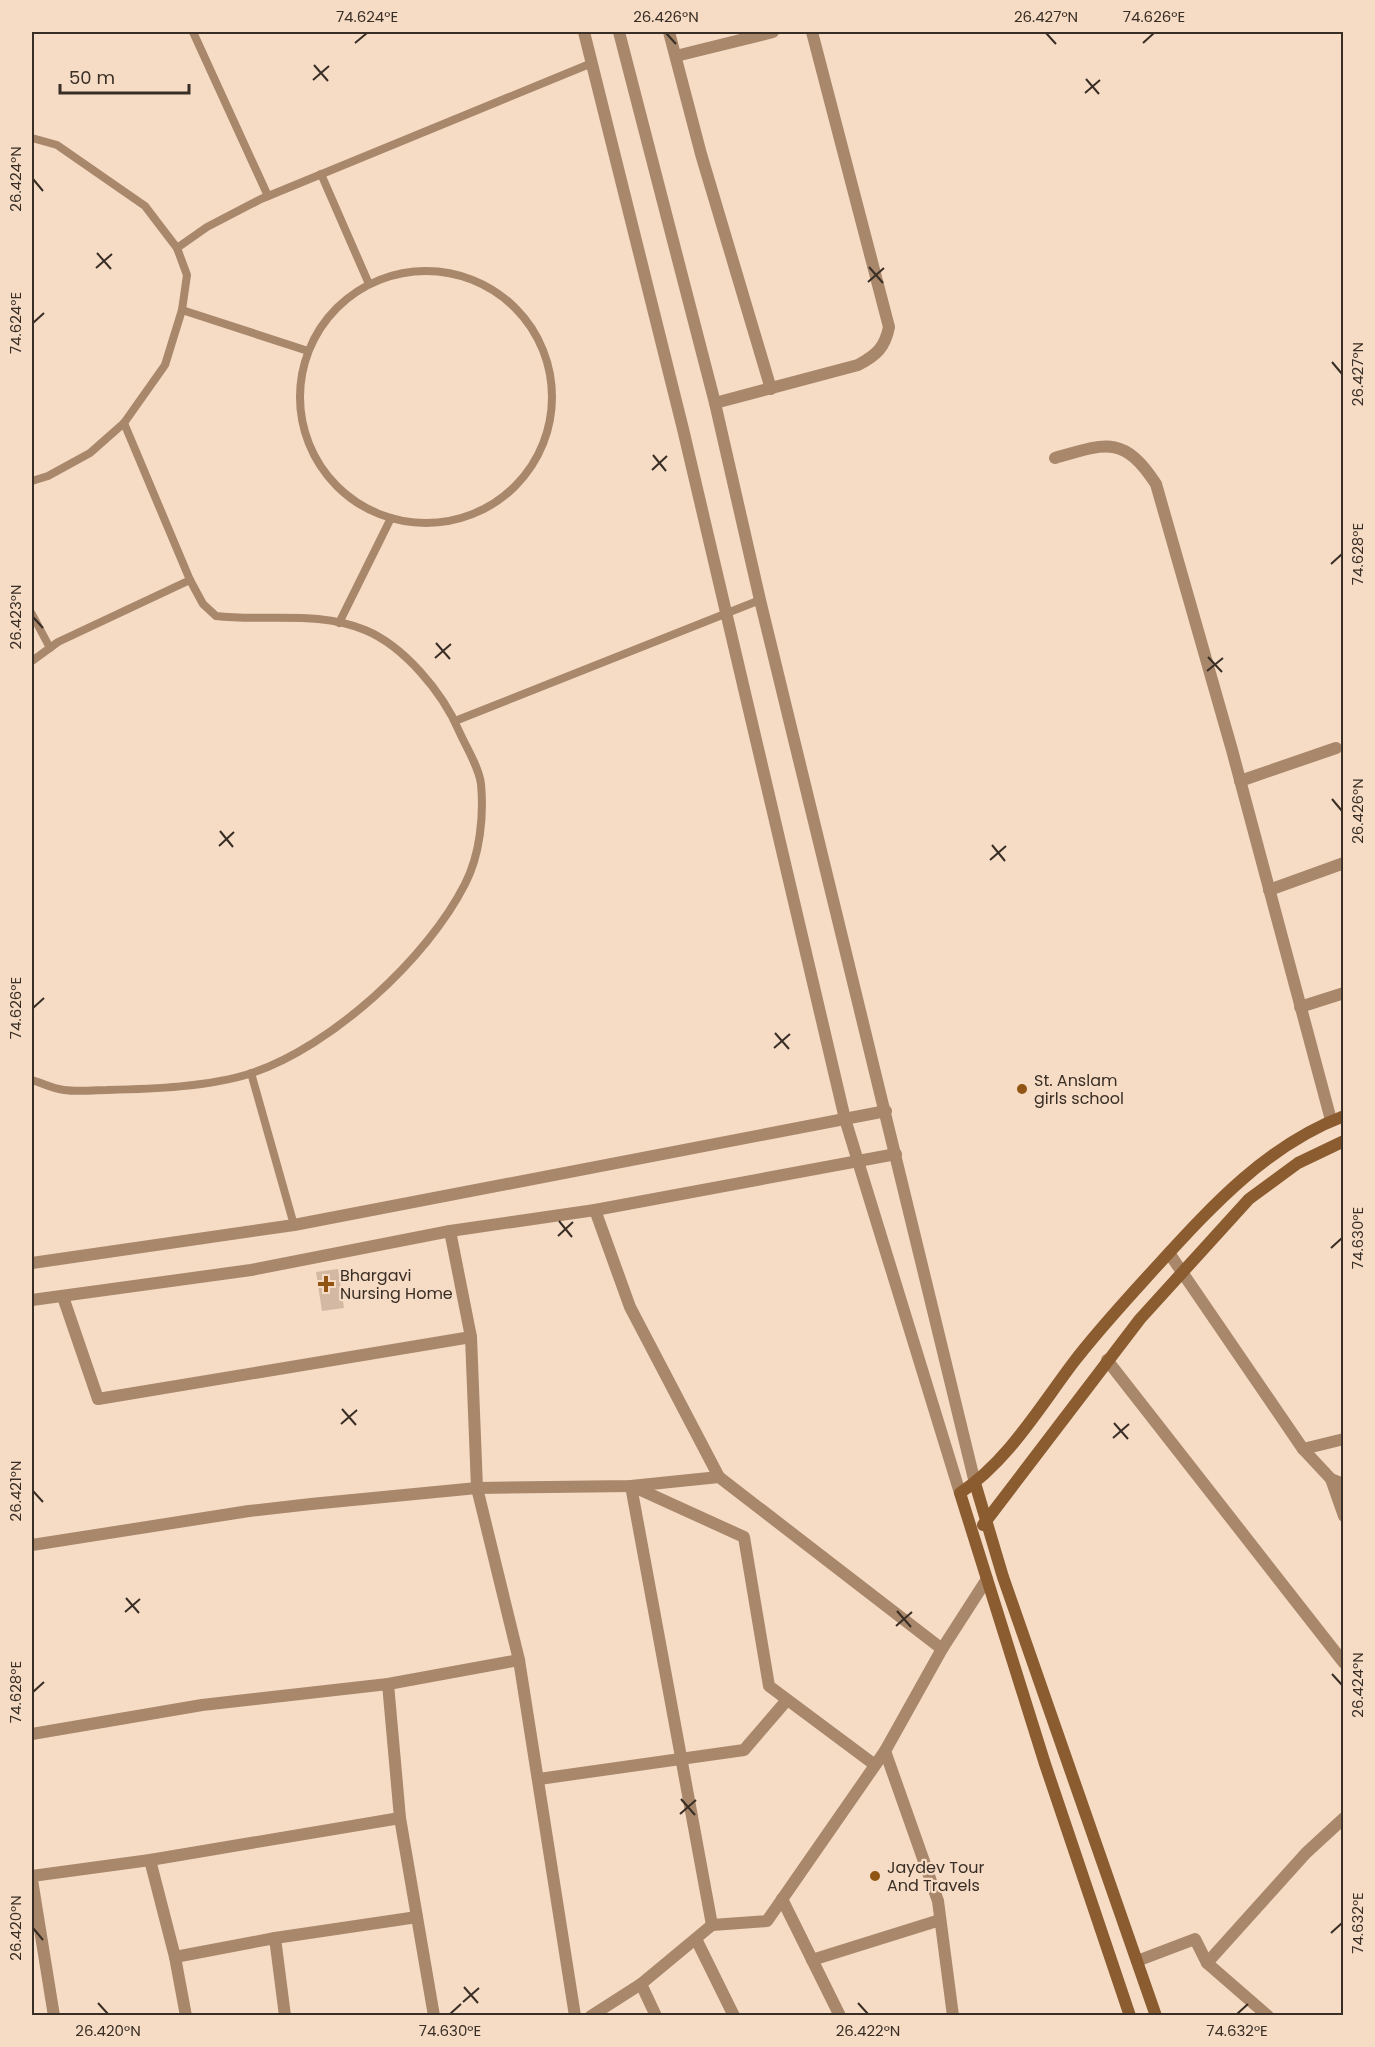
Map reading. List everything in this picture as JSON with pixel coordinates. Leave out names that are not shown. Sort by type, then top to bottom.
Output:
[{"type":"street","points":[[584,32],[726,614],[844,1119],[1044,1764],[1130,2016]]},
{"type":"street","points":[[619,32],[715,403],[760,600],[975,1483],[986,1522],[1156,2016]]},
{"type":"street","points":[[669,32],[700,154],[771,389]]},
{"type":"street","points":[[676,56],[773,32]]},
{"type":"street","points":[[715,403],[858,365],[874,357],[886,344],[889,327],[812,32]]},
{"type":"street","points":[[1055,458],[1095,447],[1113,446],[1130,452],[1156,484],[1240,781],[1331,1120]]},
{"type":"street","points":[[1240,781],[1336,748]]},
{"type":"street","points":[[1269,891],[1344,862]]},
{"type":"street","points":[[1300,1007],[1344,993]]},
{"type":"street","points":[[32,1263],[294,1225],[886,1111]]},
{"type":"street","points":[[960,1493],[975,1483],[999,1460],[1081,1352],[1169,1253],[1246,1175],[1299,1137],[1331,1120],[1344,1116]]},
{"type":"street","points":[[973,1532],[986,1522],[1107,1360],[1249,1199],[1298,1163],[1344,1141]]},
{"type":"street","points":[[32,1300],[251,1270],[450,1231],[595,1210],[896,1154]]},
{"type":"street","points":[[595,1210],[630,1307],[719,1477],[942,1649]]},
{"type":"street","points":[[450,1231],[471,1337],[477,1488],[519,1660],[540,1779],[575,2016]]},
{"type":"street","points":[[1169,1253],[1184,1271],[1303,1449],[1331,1479],[1344,1516]]},
{"type":"street","points":[[63,1297],[98,1399],[471,1337]]},
{"type":"street","points":[[1107,1360],[1344,1663]]},
{"type":"street","points":[[1303,1449],[1344,1439]]},
{"type":"street","points":[[32,1545],[249,1510],[477,1488],[631,1486],[719,1477]]},
{"type":"street","points":[[1331,1479],[1344,1484]]},
{"type":"street","points":[[631,1486],[744,1537],[769,1686],[875,1765]]},
{"type":"street","points":[[631,1486],[712,1925]]},
{"type":"street","points":[[591,2016],[641,1984],[697,1941],[712,1925],[767,1921],[885,1751],[942,1649],[987,1578]]},
{"type":"street","points":[[32,1734],[202,1705],[388,1684],[519,1660]]},
{"type":"street","points":[[388,1684],[400,1818],[417,1917],[430,2014]]},
{"type":"street","points":[[540,1779],[744,1750],[788,1700]]},
{"type":"street","points":[[885,1751],[938,1901],[953,2016]]},
{"type":"street","points":[[54,2016],[32,1878],[400,1818]]},
{"type":"street","points":[[1207,1963],[1306,1853],[1344,1818]]},
{"type":"street","points":[[150,1860],[175,1957],[186,2016]]},
{"type":"street","points":[[782,1899],[840,2016]]},
{"type":"street","points":[[175,1957],[275,1938],[417,1917]]},
{"type":"street","points":[[812,1960],[940,1920]]},
{"type":"street","points":[[275,1938],[285,2016]]},
{"type":"street","points":[[1137,1961],[1195,1939],[1207,1963],[1268,2016]]},
{"type":"street","points":[[697,1941],[734,2016]]},
{"type":"street","points":[[641,1984],[656,2016]]},
{"type":"lane","points":[[193,32],[268,196]]},
{"type":"lane","points":[[177,248],[207,227],[268,196],[592,63]]},
{"type":"lane","points":[[32,138],[57,145],[145,206],[177,248],[187,275],[182,310],[165,365],[124,423],[90,453],[48,476],[32,481]]},
{"type":"lane","points":[[321,174],[369,284]]},
{"type":"lane","points":[[423,270],[442,271],[479,282],[510,303],[534,332],[549,367],[552,386],[550,423],[537,459],[514,488],[491,505],[465,517],[428,523],[391,518],[373,512],[349,497],[328,477],[317,462],[303,427],[300,408],[302,370],[308,351],[315,335],[338,305],[369,284],[405,272],[423,270]]},
{"type":"lane","points":[[182,310],[308,351]]},
{"type":"lane","points":[[32,1080],[63,1090],[163,1089],[251,1073],[300,1052],[340,1025],[384,987],[446,917],[467,882],[481,832],[481,782],[455,721],[433,685],[397,652],[366,630],[323,618],[216,616],[203,604],[190,579],[124,423]]},
{"type":"lane","points":[[339,623],[391,518]]},
{"type":"lane","points":[[32,661],[50,648],[190,579]]},
{"type":"lane","points":[[455,721],[760,600]]},
{"type":"lane","points":[[32,614],[50,648]]},
{"type":"lane","points":[[251,1073],[294,1225]]},
{"type":"building","points":[[338,1269],[344,1308],[322,1311],[316,1272]]},
{"type":"place","name":"St. Anslam girls school","points":[[1022,1089]]},
{"type":"place","name":"Bhargavi Nursing Home","points":[[326,1284]]},
{"type":"place","name":"Jaydev Tour And Travels","points":[[875,1876]]}]
